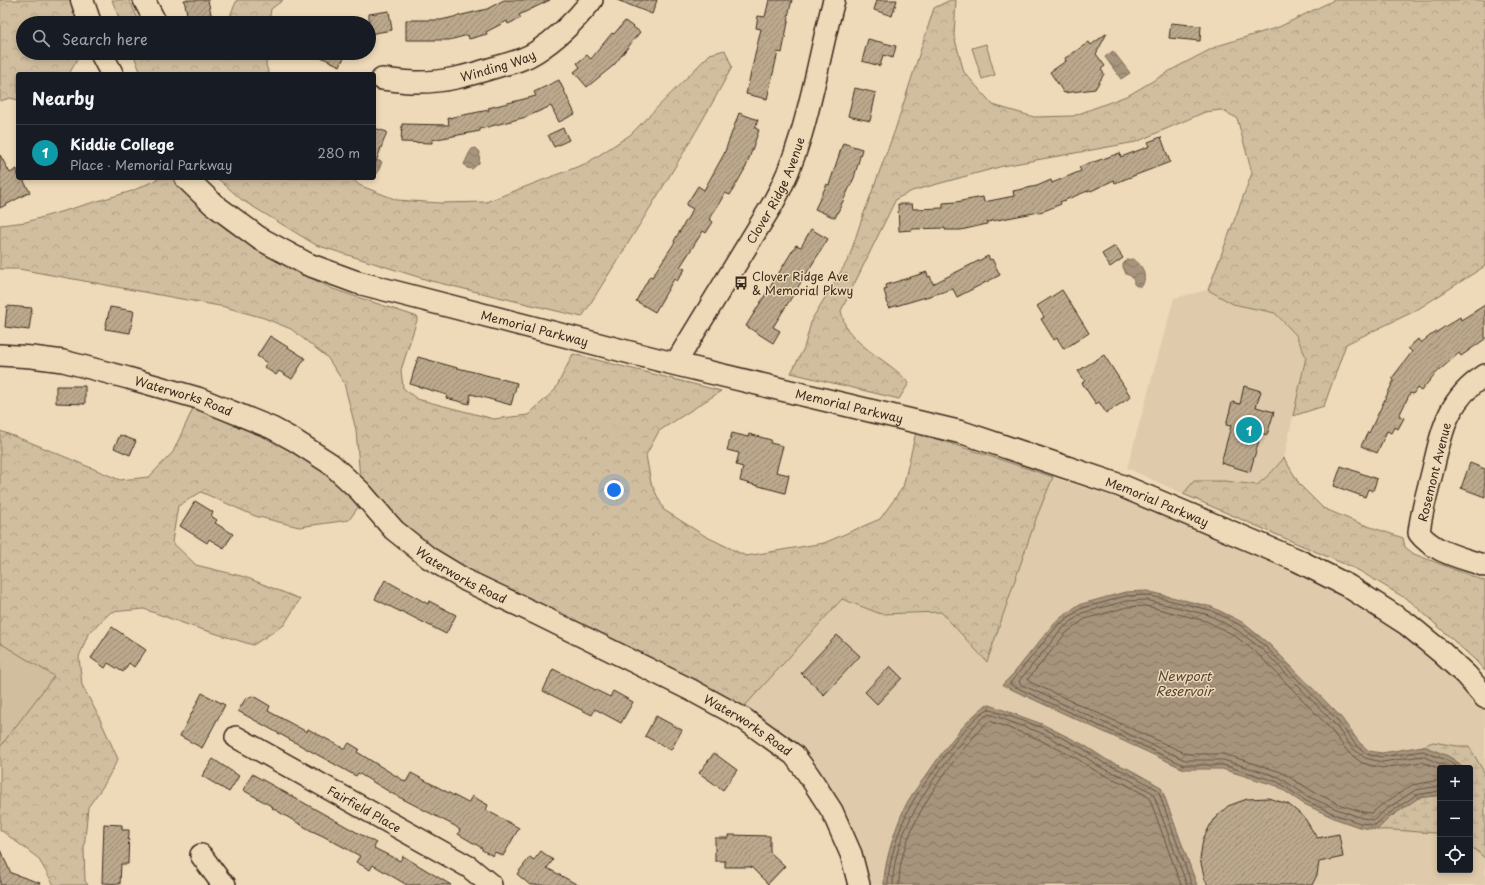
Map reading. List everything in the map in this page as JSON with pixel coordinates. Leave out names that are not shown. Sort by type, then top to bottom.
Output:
[{"type":"main road","points":[[82,0],[88,16]]},
{"type":"main road","points":[[105,60],[111,72]]},
{"type":"main road","name":"Memorial Parkway","points":[[188,180],[213,204],[259,238],[306,264],[356,282],[675,364],[964,432],[1122,486],[1297,560],[1348,586],[1407,624],[1466,675],[1485,697]]},
{"type":"street","points":[[144,0],[152,16]]},
{"type":"street","name":"Winding Way","points":[[382,79],[415,82],[444,80],[475,73],[519,60],[535,53],[559,36],[592,0]]},
{"type":"street","name":"Clover Ridge Avenue","points":[[675,364],[785,182],[806,120],[834,0]]},
{"type":"street","name":"Waterworks Road","points":[[0,355],[32,356],[63,362],[128,378],[198,398],[272,428],[294,440],[331,464],[360,491],[394,530],[429,558],[467,581],[691,690],[744,719],[794,755],[832,811],[850,854],[859,885]]},
{"type":"street","name":"Rosemont Avenue","points":[[1485,375],[1457,400],[1446,420],[1440,437],[1425,499],[1419,533],[1431,544],[1444,551],[1485,566]]},
{"type":"street","name":"Fairfield Place","points":[[236,737],[466,866],[491,885]]},
{"type":"street","points":[[202,855],[221,882],[225,885]]},
{"type":"shaded area","points":[[1208,290],[1233,304],[1275,313],[1296,335],[1306,357],[1284,458],[1270,474],[1257,485],[1225,481],[1194,481],[1183,494],[1127,468],[1174,298]]},
{"type":"shaded area","points":[[1053,477],[1151,510],[1275,561],[1357,602],[1427,653],[1485,712],[1485,885],[868,885],[851,832],[743,708],[842,599],[881,614],[941,612],[987,662],[1037,516]]},
{"type":"green space","points":[[0,0],[73,0],[78,16],[16,16],[16,60],[77,60],[70,72],[16,72],[16,100],[10,98],[0,101]]},
{"type":"green space","points":[[112,0],[129,0],[137,16],[118,16]]},
{"type":"green space","points":[[237,0],[283,0],[271,9],[270,16],[230,16]]},
{"type":"green space","points":[[950,0],[956,0],[954,36],[964,72],[993,105],[1034,117],[1073,116],[1129,95],[1173,69],[1217,46],[1279,27],[1334,0],[1485,0],[1485,266],[1415,311],[1346,344],[1324,406],[1293,416],[1306,357],[1296,335],[1275,313],[1233,304],[1208,290],[1252,173],[1237,118],[1221,110],[1205,112],[1136,142],[1003,166],[912,191],[896,199],[841,311],[847,329],[854,337],[909,383],[899,399],[791,373],[804,348],[812,319],[849,258],[861,221],[895,130],[934,8]]},
{"type":"green space","points":[[986,44],[995,75],[982,79],[972,48]]},
{"type":"green space","points":[[725,50],[732,67],[678,162],[582,317],[431,281],[316,245],[242,200],[219,180],[354,180],[359,185],[397,200],[440,203],[486,202],[587,163],[630,135],[710,54]]},
{"type":"green space","points":[[136,60],[266,60],[266,65],[268,72],[140,72]]},
{"type":"green space","points":[[156,180],[173,180],[226,229],[276,260],[333,289],[418,317],[401,370],[403,388],[417,399],[494,419],[528,415],[555,390],[573,354],[721,391],[659,431],[646,455],[651,483],[664,510],[705,536],[746,556],[824,543],[880,519],[903,487],[916,432],[1053,477],[1037,516],[987,662],[941,612],[881,614],[842,599],[743,708],[432,553],[390,515],[360,479],[356,430],[344,383],[327,357],[291,329],[264,318],[225,307],[19,269],[0,269],[0,225],[26,222],[132,191]]},
{"type":"green space","points":[[195,404],[276,439],[333,476],[362,502],[349,520],[299,527],[255,516],[201,492],[178,506],[172,542],[196,565],[245,577],[300,599],[284,625],[253,645],[191,626],[144,609],[111,612],[88,634],[79,657],[82,685],[98,715],[118,759],[104,785],[88,807],[84,849],[85,881],[88,885],[54,885],[38,858],[0,831],[0,431],[120,480],[149,477],[173,452]]},
{"type":"green space","points":[[1284,458],[1300,485],[1323,508],[1356,522],[1403,538],[1405,547],[1414,554],[1485,581],[1485,671],[1475,660],[1410,601],[1358,570],[1183,494],[1194,481],[1225,481],[1257,485],[1270,474]]},
{"type":"green space","points":[[0,643],[54,676],[0,747]]},
{"type":"green space","points":[[1433,742],[1457,746],[1469,746],[1485,774],[1485,858],[1473,848],[1473,765],[1461,765],[1450,757],[1423,746]]},
{"type":"green space","points":[[1437,795],[1437,833],[1377,830],[1389,818],[1418,798]]},
{"type":"water","points":[[1113,51],[1130,73],[1121,79],[1105,57]]},
{"type":"water","points":[[476,148],[480,152],[479,163],[472,169],[467,168],[464,164],[472,149]]},
{"type":"water","points":[[376,160],[382,162],[376,174]]},
{"type":"water","points":[[1132,259],[1139,263],[1143,270],[1144,282],[1142,286],[1137,286],[1134,284],[1133,278],[1126,274],[1123,267],[1123,264],[1127,260]]},
{"type":"water","name":"Newport Reservoir","points":[[1147,591],[1212,607],[1242,622],[1269,644],[1340,716],[1359,742],[1369,751],[1382,753],[1423,746],[1448,756],[1461,765],[1437,765],[1437,795],[1418,798],[1389,818],[1377,830],[1359,827],[1336,819],[1304,804],[1277,786],[1222,769],[1184,769],[1002,685],[1014,673],[1055,622],[1078,605],[1125,592]]},
{"type":"water","points":[[987,704],[1042,724],[1084,745],[1107,760],[1129,769],[1161,787],[1197,885],[884,885],[884,876],[892,842],[908,801],[955,736],[978,711]]},
{"type":"building","points":[[184,0],[208,0],[211,16],[187,16]]},
{"type":"building","points":[[504,0],[550,0],[519,15],[521,18],[508,24],[507,21],[486,32],[487,34],[469,39],[468,35],[449,40],[406,40],[406,20],[441,20],[487,9]]},
{"type":"building","points":[[617,0],[657,0],[652,14]]},
{"type":"building","points":[[769,0],[792,0],[782,53],[778,52],[767,99],[746,94],[761,29],[756,28],[758,16],[765,17]]},
{"type":"building","points":[[877,0],[897,0],[892,16],[874,10]]},
{"type":"building","points":[[389,11],[392,30],[376,33],[376,16],[369,16],[369,14]]},
{"type":"building","points":[[625,21],[640,32],[614,65],[587,87],[574,72],[580,67],[577,63],[587,55],[591,59],[612,33],[614,34]]},
{"type":"building","points":[[1171,23],[1201,26],[1200,41],[1169,38]]},
{"type":"building","points":[[1107,33],[1096,54],[1105,66],[1101,69],[1104,74],[1095,89],[1064,93],[1050,72],[1066,61],[1065,58],[1089,42],[1091,45]]},
{"type":"building","points":[[868,39],[896,46],[893,58],[883,55],[880,66],[862,61]]},
{"type":"building","points":[[327,60],[343,60],[340,66]]},
{"type":"building","points":[[559,80],[575,114],[559,122],[551,106],[526,117],[480,129],[480,131],[432,140],[432,143],[401,142],[402,124],[449,125],[448,118],[489,110],[488,108],[536,96],[534,92]]},
{"type":"building","points":[[855,88],[876,93],[870,121],[848,116]]},
{"type":"building","points":[[739,113],[758,120],[755,128],[759,130],[746,167],[730,195],[725,193],[709,219],[713,222],[706,233],[703,231],[680,267],[685,269],[677,281],[674,279],[655,312],[636,301],[650,276],[652,277],[675,242],[674,241],[693,209],[686,205],[698,186],[704,190],[724,154]]},
{"type":"building","points":[[563,128],[569,140],[554,147],[548,135]]},
{"type":"building","points":[[376,129],[387,132],[376,161]]},
{"type":"building","points":[[1161,137],[1170,162],[1115,183],[1114,180],[1091,191],[1090,190],[1060,202],[1061,204],[1044,211],[987,222],[987,224],[961,230],[945,230],[945,228],[899,231],[898,204],[912,204],[913,209],[943,208],[943,203],[983,197],[984,202],[1014,196],[1013,191],[1037,186],[1051,180],[1052,183],[1081,171],[1079,167],[1120,153],[1121,157],[1150,146],[1148,142]]},
{"type":"building","points":[[843,143],[862,149],[854,178],[835,218],[815,209],[827,184],[829,185]]},
{"type":"building","points":[[0,155],[10,173],[16,170],[16,180],[23,180],[30,192],[0,208]]},
{"type":"building","points":[[811,229],[828,239],[773,327],[780,331],[773,343],[746,326],[796,245],[801,247]]},
{"type":"building","points":[[1115,246],[1123,258],[1110,267],[1102,254]]},
{"type":"building","points":[[988,256],[990,260],[992,259],[1000,275],[957,297],[953,289],[889,308],[884,290],[887,289],[886,285],[927,272],[928,277],[930,276],[933,284]]},
{"type":"building","points":[[1062,290],[1089,333],[1064,349],[1057,338],[1054,340],[1041,319],[1044,317],[1037,306]]},
{"type":"building","points":[[1485,305],[1485,339],[1461,356],[1459,353],[1434,375],[1421,391],[1417,388],[1413,394],[1410,393],[1399,416],[1404,418],[1398,429],[1394,427],[1391,433],[1387,431],[1377,453],[1361,446],[1368,432],[1369,433],[1394,380],[1392,378],[1412,352],[1408,348],[1418,339],[1421,343],[1460,317],[1461,320]]},
{"type":"building","points":[[7,306],[32,308],[29,330],[5,327]]},
{"type":"building","points":[[110,307],[134,311],[130,333],[105,329]]},
{"type":"building","points":[[270,336],[305,358],[292,379],[279,371],[276,375],[264,367],[267,363],[257,356]]},
{"type":"building","points":[[1104,355],[1131,397],[1106,413],[1099,402],[1096,404],[1082,383],[1085,381],[1078,371]]},
{"type":"building","points":[[418,357],[517,383],[511,405],[471,394],[469,404],[446,398],[447,395],[410,384]]},
{"type":"building","points":[[56,386],[85,386],[85,404],[56,403]]},
{"type":"building","points":[[1244,386],[1261,391],[1256,407],[1274,412],[1267,435],[1261,433],[1250,472],[1221,463],[1231,426],[1226,425],[1232,402],[1240,404]]},
{"type":"building","points":[[732,433],[748,437],[749,434],[771,440],[770,443],[783,446],[776,472],[789,475],[785,493],[740,481],[743,467],[736,465],[739,453],[727,450]]},
{"type":"building","points":[[120,435],[136,441],[130,455],[114,448]]},
{"type":"building","points":[[1470,463],[1485,469],[1485,497],[1461,488]]},
{"type":"building","points":[[1341,466],[1377,479],[1373,491],[1368,489],[1365,497],[1334,486]]},
{"type":"building","points":[[195,501],[213,512],[211,516],[217,520],[215,523],[233,534],[224,548],[209,539],[207,543],[180,526]]},
{"type":"building","points":[[385,580],[428,604],[429,601],[456,615],[446,634],[375,599]]},
{"type":"building","points":[[112,627],[146,650],[134,667],[129,663],[123,672],[108,663],[105,668],[91,658]]},
{"type":"building","points":[[837,635],[860,656],[824,695],[801,673]]},
{"type":"building","points":[[890,666],[902,678],[877,704],[865,692]]},
{"type":"building","points":[[553,669],[610,697],[613,691],[633,702],[621,723],[595,709],[592,715],[543,691]]},
{"type":"building","points":[[202,693],[225,705],[202,748],[180,736]]},
{"type":"building","points":[[253,696],[270,706],[268,711],[307,732],[308,729],[345,749],[349,743],[359,749],[357,752],[406,782],[411,773],[468,803],[472,796],[488,805],[486,810],[519,828],[503,856],[495,852],[493,856],[458,834],[460,830],[455,826],[393,794],[358,773],[356,776],[238,711],[246,698]]},
{"type":"building","points":[[656,716],[682,730],[671,750],[645,736]]},
{"type":"building","points":[[714,753],[737,770],[723,790],[699,773]]},
{"type":"building","points":[[213,759],[239,776],[229,792],[202,776]]},
{"type":"building","points":[[252,774],[376,843],[374,848],[400,861],[403,856],[451,885],[407,885],[373,865],[370,870],[356,862],[360,856],[310,830],[243,790]]},
{"type":"building","points":[[1268,798],[1288,804],[1304,817],[1317,838],[1339,834],[1343,857],[1319,862],[1317,875],[1312,885],[1208,885],[1205,880],[1200,859],[1203,839],[1213,820],[1228,806],[1247,799]]},
{"type":"building","points":[[104,824],[122,825],[122,830],[129,830],[128,864],[121,864],[120,884],[102,883]]},
{"type":"building","points":[[729,835],[770,836],[770,852],[785,866],[768,884],[751,867],[725,867],[725,861],[715,861],[715,838],[729,838]]},
{"type":"building","points":[[0,850],[11,873],[40,883],[39,885],[0,885]]},
{"type":"building","points":[[541,851],[553,860],[547,868],[578,885],[530,885],[517,874],[530,857],[534,860]]},
{"type":"place","name":"Clover Ridge Ave & Memorial Pkwy","points":[[741,283]]},
{"type":"place","name":"Kiddie College","points":[[1249,430]]}]
